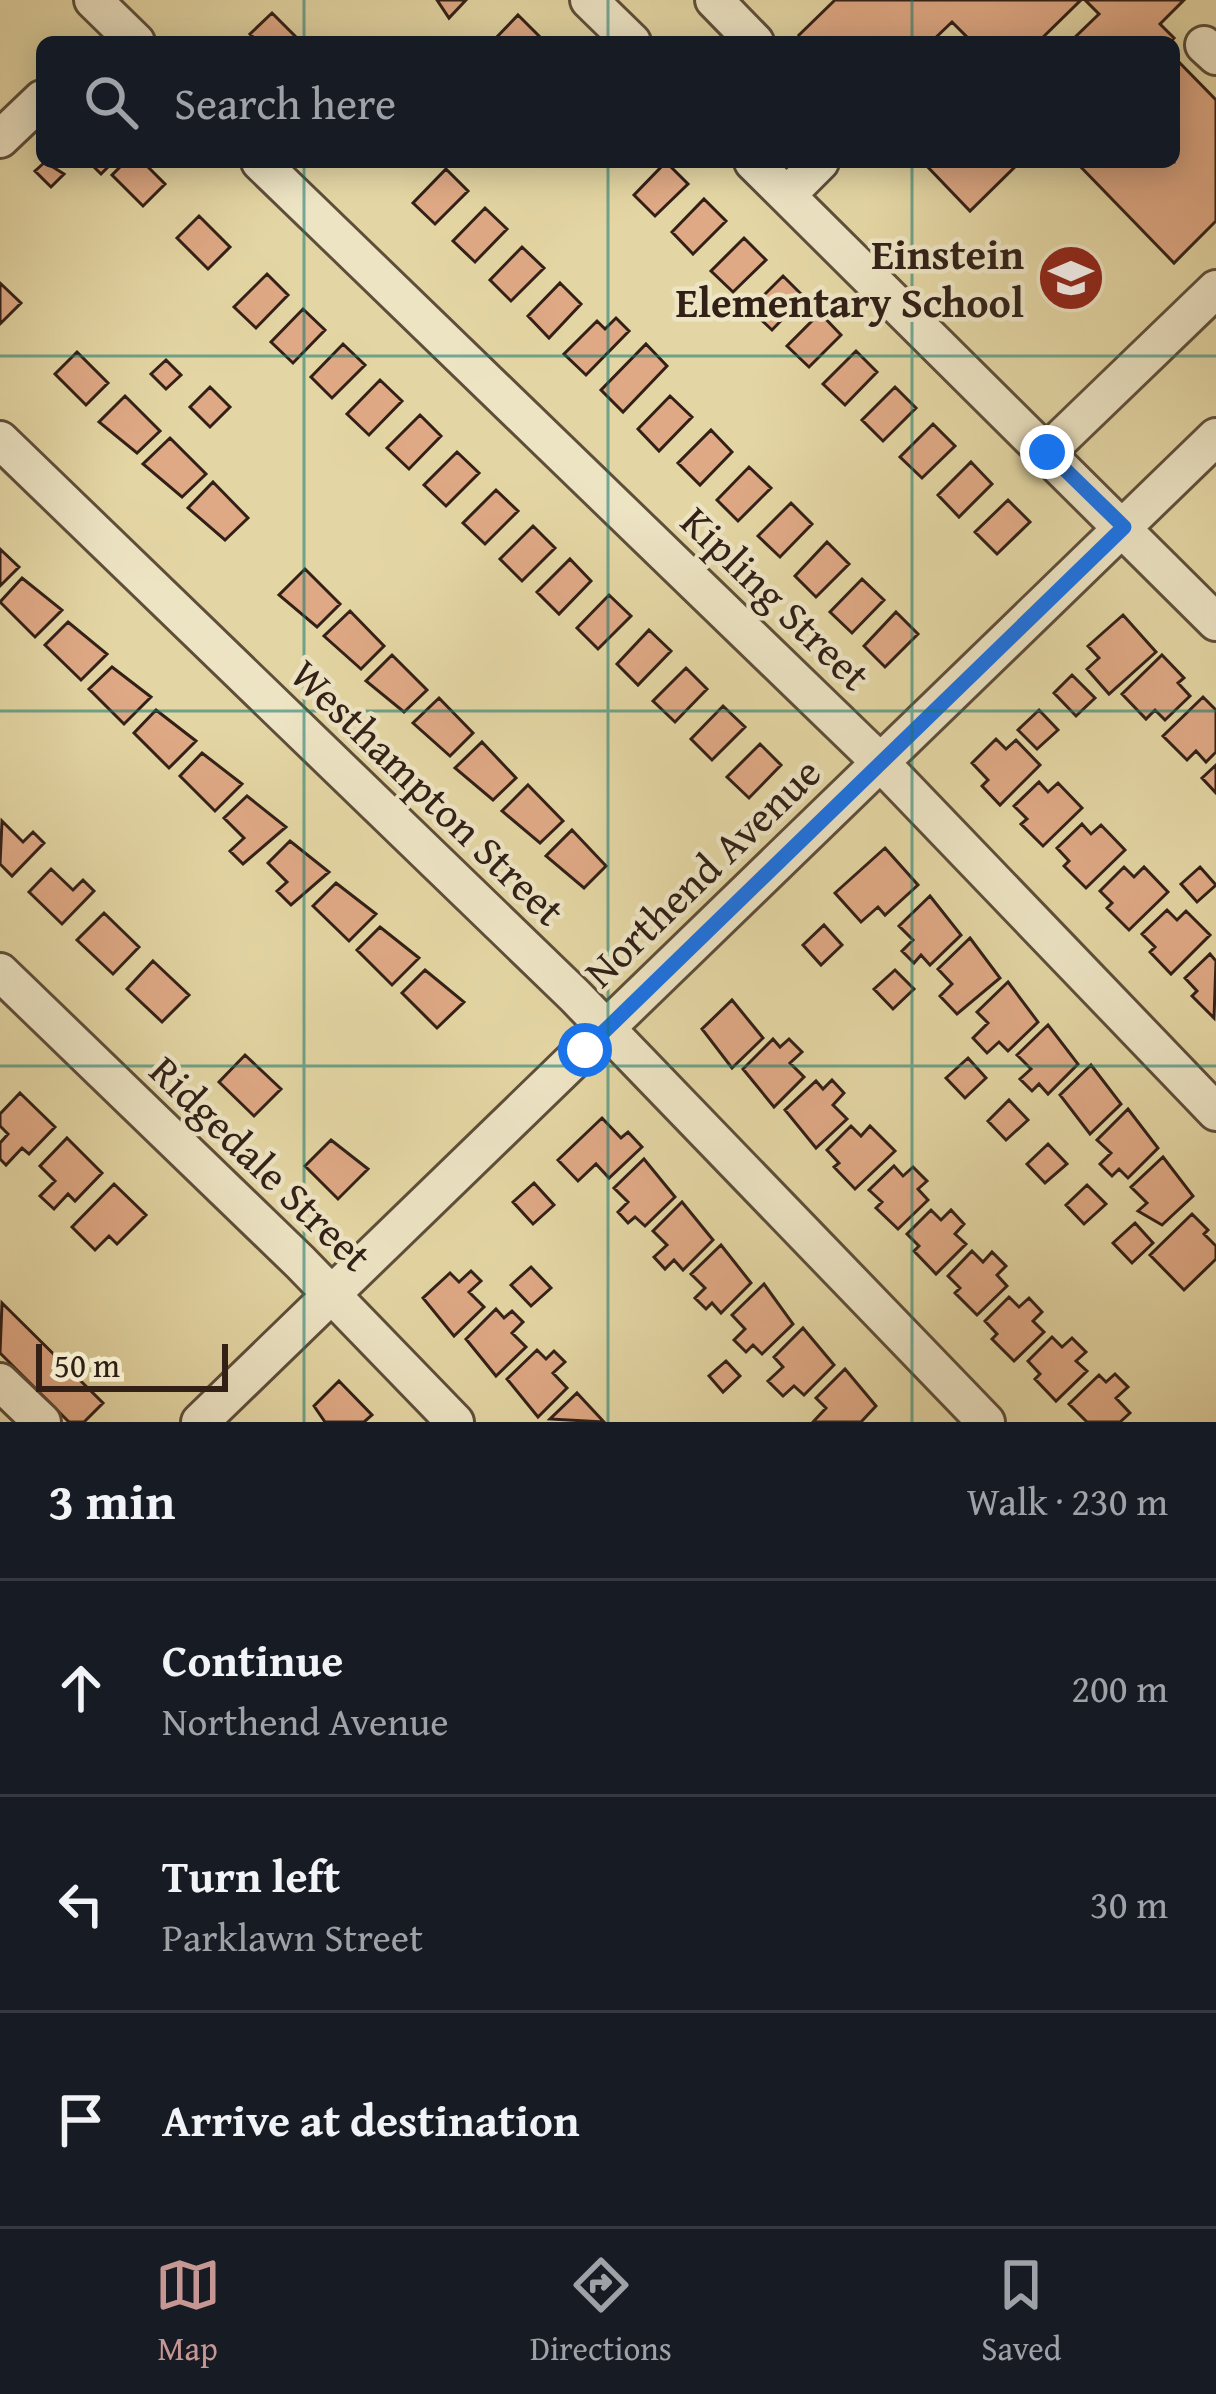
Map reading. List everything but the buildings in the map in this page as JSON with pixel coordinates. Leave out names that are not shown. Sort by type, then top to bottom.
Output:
[{"type":"street","points":[[112,27],[145,0]]},
{"type":"street","points":[[589,0],[626,36]]},
{"type":"street","points":[[714,0],[749,36]]},
{"type":"street","points":[[0,139],[36,105]]},
{"type":"street","name":"Kipling Street","points":[[266,168],[880,762],[1216,1112]]},
{"type":"street","points":[[759,168],[1216,622]]},
{"type":"street","points":[[787,195],[814,168]]},
{"type":"street","points":[[1047,452],[1216,289]]},
{"type":"street","name":"Northend Avenue","points":[[200,1422],[1216,437]]},
{"type":"street","name":"Westhampton Street","points":[[0,440],[606,1029],[986,1422]]},
{"type":"street","name":"Ridgedale Street","points":[[0,972],[332,1294],[455,1422]]},
{"type":"street","points":[[0,1382],[42,1422]]},
{"type":"place","name":"Einstein Elementary School","points":[[1071,278]]},
{"type":"route","points":[[585,1050],[1124,527],[1047,452]]}]
